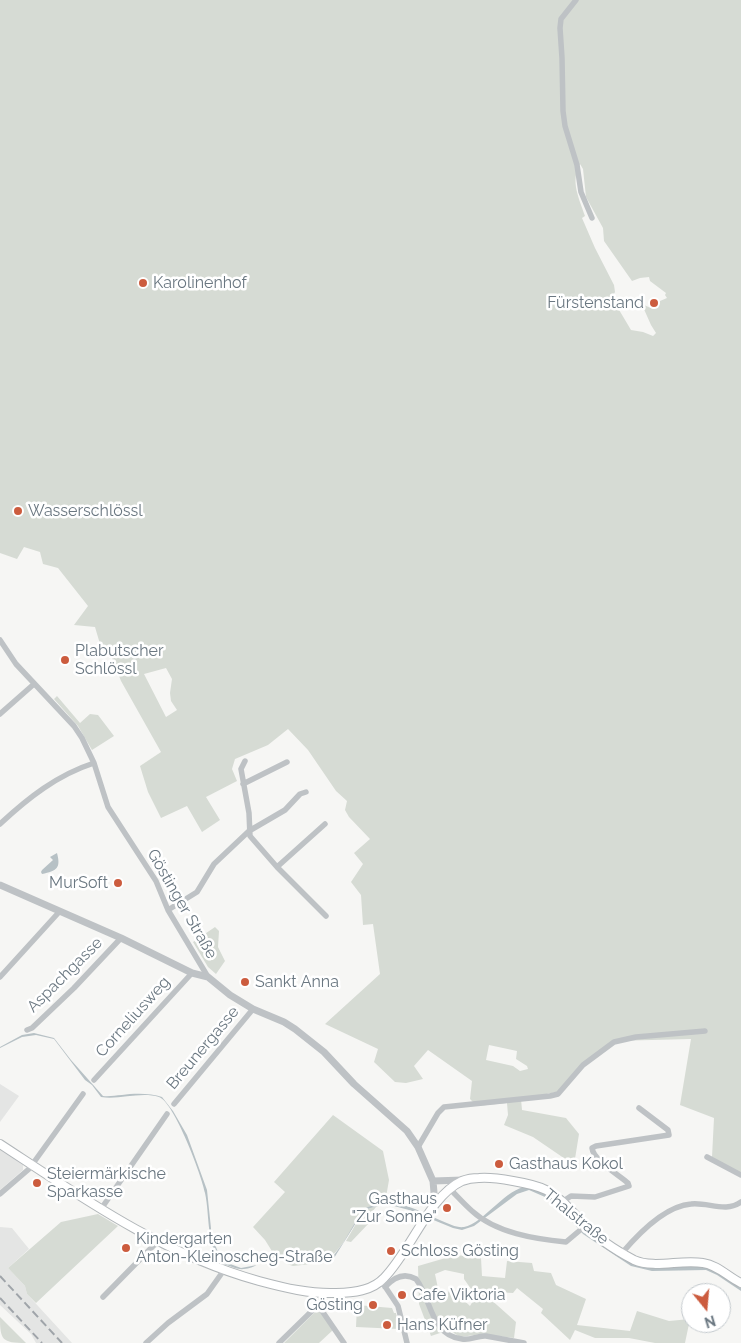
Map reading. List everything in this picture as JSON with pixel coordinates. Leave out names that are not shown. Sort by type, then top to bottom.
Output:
[{"type":"main road","points":[[0,1144],[157,1242],[224,1270],[288,1289],[325,1293],[359,1291],[383,1284],[397,1265],[434,1204],[450,1189],[464,1180]]},
{"type":"main road","name":"Thalstraße","points":[[464,1180],[491,1178],[529,1184],[548,1191],[562,1202],[584,1227],[635,1260],[646,1263],[706,1264],[721,1270],[741,1283]]},
{"type":"street","points":[[576,0],[561,19],[563,111],[565,126],[577,165],[581,192],[592,218]]},
{"type":"street","name":"Göstinger Straße","points":[[0,640],[16,664],[74,726],[88,748],[108,807],[156,881],[168,910],[208,977],[230,995],[253,1009],[284,1022],[324,1052],[354,1084],[407,1131],[418,1147],[433,1181],[434,1204]]},
{"type":"street","points":[[0,714],[34,684]]},
{"type":"street","points":[[245,761],[240,770],[249,814],[250,836],[277,867],[326,916]]},
{"type":"street","points":[[243,784],[287,762]]},
{"type":"street","points":[[0,824],[28,798],[58,777],[94,763]]},
{"type":"street","points":[[168,910],[197,892],[214,864],[249,831],[285,810],[300,794],[306,792]]},
{"type":"street","points":[[277,867],[325,824]]},
{"type":"street","points":[[0,885],[121,938],[192,973],[208,977]]},
{"type":"street","points":[[0,977],[60,911]]},
{"type":"street","name":"Aspachgasse","points":[[27,1030],[32,1028],[74,988],[121,938]]},
{"type":"street","name":"Corneliusweg","points":[[94,1080],[192,973]]},
{"type":"street","name":"Breunergasse","points":[[174,1104],[253,1009]]},
{"type":"street","points":[[418,1147],[438,1113],[444,1107],[540,1098],[558,1094],[583,1064],[614,1042],[636,1037],[705,1031]]},
{"type":"street","points":[[0,1194],[32,1165],[83,1094]]},
{"type":"street","points":[[562,1202],[571,1196],[595,1197],[629,1186],[628,1183],[599,1160],[593,1153],[592,1148],[669,1135],[668,1130],[639,1108]]},
{"type":"street","name":"Breunergasse","points":[[102,1209],[167,1114]]},
{"type":"street","points":[[707,1157],[741,1176]]},
{"type":"street","points":[[433,1181],[464,1180]]},
{"type":"street","points":[[450,1189],[473,1212],[517,1234],[566,1242],[584,1227]]},
{"type":"street","points":[[622,1253],[641,1230],[680,1205],[701,1204],[728,1208],[736,1206],[741,1202]]},
{"type":"street","points":[[103,1297],[157,1242]]},
{"type":"street","points":[[146,1343],[168,1323],[207,1294],[224,1270]]},
{"type":"street","points":[[407,1343],[398,1306],[383,1284],[398,1276],[410,1276],[416,1279],[434,1318],[445,1333],[466,1340],[480,1336],[524,1343]]},
{"type":"street","points":[[279,1343],[318,1305],[325,1293]]},
{"type":"street","points":[[318,1305],[344,1343]]},
{"type":"street","points":[[491,1337],[497,1343]]},
{"type":"shaded area","points":[[0,0],[741,0],[741,1174],[712,1157],[714,1118],[680,1105],[691,1039],[612,1041],[557,1092],[521,1099],[522,1110],[566,1118],[579,1134],[574,1165],[533,1137],[504,1125],[508,1115],[507,1103],[477,1106],[470,1099],[472,1081],[428,1050],[414,1066],[423,1079],[406,1083],[395,1082],[374,1062],[378,1049],[325,1024],[380,974],[373,924],[363,925],[361,895],[351,882],[363,864],[354,853],[370,839],[349,817],[345,810],[347,801],[336,791],[308,750],[288,729],[268,745],[235,759],[232,769],[237,781],[206,797],[220,820],[202,832],[187,806],[161,818],[148,792],[140,766],[161,752],[121,681],[110,653],[100,644],[95,627],[74,625],[88,606],[58,568],[43,564],[40,552],[24,547],[17,559],[0,553]],"holes":[[[580,164],[583,169],[586,197],[603,228],[604,241],[632,281],[649,277],[650,281],[666,293],[667,298],[660,301],[658,308],[653,309],[644,305],[643,307],[656,333],[653,336],[631,330],[612,298],[615,292],[614,285],[582,218],[585,216],[576,183],[577,170]],[[166,668],[172,679],[171,701],[177,710],[166,717],[144,674]],[[489,1045],[517,1051],[516,1059],[527,1066],[528,1069],[520,1071],[513,1066],[486,1060]]]},
{"type":"shaded area","points":[[57,696],[80,723],[90,714],[98,715],[114,736],[92,750],[78,726],[54,699]]},
{"type":"shaded area","points":[[57,853],[57,868],[42,874],[42,870],[53,860],[50,857]]},
{"type":"shaded area","points":[[215,927],[219,931],[218,947],[225,961],[216,974],[208,967],[193,942]]},
{"type":"shaded area","points":[[34,1033],[54,1038],[103,1096],[142,1094],[153,1095],[162,1097],[187,1135],[207,1190],[212,1238],[222,1261],[241,1268],[257,1265],[244,1269],[235,1268],[221,1263],[216,1255],[209,1229],[207,1202],[199,1172],[179,1125],[165,1102],[159,1097],[152,1095],[101,1097],[92,1085],[85,1080],[54,1039],[36,1035],[22,1037],[0,1048],[22,1035]]},
{"type":"shaded area","points":[[0,1084],[19,1096],[0,1122]]},
{"type":"shaded area","name":"Schloss Gösting","points":[[333,1115],[383,1151],[389,1180],[385,1203],[363,1209],[340,1247],[328,1258],[320,1260],[299,1255],[275,1256],[265,1240],[253,1227],[285,1192],[274,1182]]},
{"type":"shaded area","points":[[0,1150],[23,1165],[23,1170],[0,1190]]},
{"type":"shaded area","points":[[523,1187],[531,1187],[547,1193],[556,1200],[571,1214],[581,1228],[604,1246],[638,1264],[654,1268],[705,1267],[724,1276],[741,1288],[741,1291],[731,1283],[706,1270],[652,1271],[631,1266],[583,1234],[557,1205],[529,1190],[517,1194],[474,1226],[462,1230],[409,1210],[381,1205],[364,1210],[334,1258],[320,1263],[288,1256],[269,1259],[258,1264],[269,1257],[278,1255],[308,1256],[321,1261],[328,1259],[334,1255],[343,1243],[363,1209],[377,1204],[389,1203],[405,1206],[453,1226],[464,1227],[472,1224],[514,1191]]},
{"type":"shaded area","name":"Schloss Gösting","points":[[383,1205],[376,1207],[367,1218],[369,1223],[351,1242],[346,1241],[364,1210]]},
{"type":"shaded area","points":[[98,1214],[118,1226],[36,1303],[27,1294],[25,1286],[8,1268],[61,1222]]},
{"type":"shaded area","points":[[0,1227],[12,1228],[29,1249],[8,1268],[25,1286],[27,1294],[72,1343],[36,1343],[31,1334],[0,1305]]},
{"type":"shaded area","points":[[456,1255],[481,1258],[482,1276],[505,1278],[507,1261],[532,1263],[534,1271],[551,1273],[556,1285],[586,1299],[577,1325],[630,1331],[637,1311],[669,1321],[681,1320],[681,1333],[687,1333],[685,1343],[655,1343],[629,1338],[595,1338],[575,1330],[570,1340],[541,1313],[543,1309],[517,1288],[513,1293],[494,1292],[488,1297],[516,1322],[514,1338],[482,1334],[460,1337],[449,1330],[431,1336],[419,1304],[418,1266]],"holes":[[[445,1270],[464,1274],[464,1279],[476,1296],[470,1306],[454,1291],[449,1291],[444,1298],[440,1298],[435,1274]]]},
{"type":"shaded area","points":[[276,1258],[309,1258],[320,1263],[293,1266],[287,1264],[286,1259]]},
{"type":"shaded area","points":[[357,1305],[392,1308],[394,1313],[396,1313],[399,1329],[356,1327]]},
{"type":"shaded area","points":[[319,1310],[333,1330],[319,1343],[284,1343]]},
{"type":"shaded area","points":[[0,1317],[26,1343],[12,1342],[4,1339],[1,1331]]},
{"type":"railway","points":[[0,1276],[62,1343]]},
{"type":"railway","points":[[0,1298],[42,1343]]},
{"type":"place","name":"Karolinenhof","points":[[143,283]]},
{"type":"place","name":"Fürstenstand","points":[[654,303]]},
{"type":"place","name":"Wasserschlössl","points":[[18,511]]},
{"type":"place","name":"Plabutscher Schlössl","points":[[65,660]]},
{"type":"place","name":"MurSoft","points":[[118,883]]},
{"type":"place","name":"Sankt Anna","points":[[245,982]]},
{"type":"place","name":"Gasthaus Kokol","points":[[499,1164]]},
{"type":"place","name":"Steiermärkische Sparkasse","points":[[37,1183]]},
{"type":"place","name":"Gasthaus \"Zur Sonne\"","points":[[447,1208]]},
{"type":"place","name":"Kindergarten Anton-Kleinoscheg-Straße","points":[[126,1248]]},
{"type":"place","name":"Schloss Gösting","points":[[391,1251]]},
{"type":"place","name":"Cafe Viktoria","points":[[402,1295]]},
{"type":"place","name":"Gösting","points":[[373,1305]]},
{"type":"place","name":"Hans Küfner","points":[[387,1325]]}]
